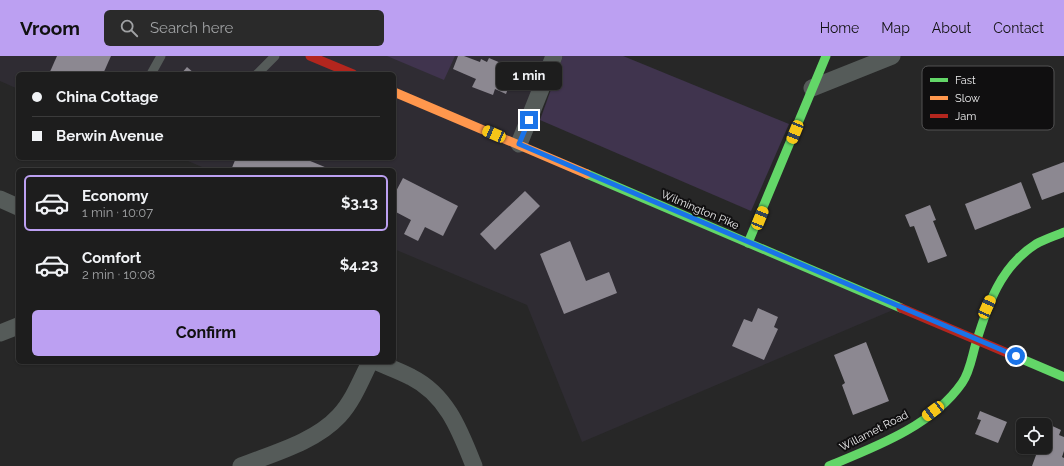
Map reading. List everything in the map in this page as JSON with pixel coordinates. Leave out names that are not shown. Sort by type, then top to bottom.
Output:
[{"type":"main road","points":[[310,56],[348,72]]},
{"type":"main road","points":[[748,243],[760,218],[826,56]]},
{"type":"main road","name":"Wilmington Pike","points":[[396,93],[1064,377]]},
{"type":"main road","name":"Willamet Road","points":[[829,466],[892,438],[921,420],[945,402],[962,382],[987,307],[1006,268],[1020,254],[1037,243],[1064,232]]},
{"type":"street","points":[[519,144],[554,56]]},
{"type":"street","points":[[812,88],[892,56]]},
{"type":"street","points":[[0,199],[16,206]]},
{"type":"street","points":[[0,333],[16,327]]},
{"type":"street","points":[[241,466],[301,442],[327,427],[340,415],[352,398],[369,364]]},
{"type":"street","points":[[381,364],[412,377],[429,389],[443,402],[453,417],[474,466]]},
{"type":"lane","points":[[151,72],[161,56]]},
{"type":"lane","points":[[259,72],[275,56]]},
{"type":"shaded area","points":[[0,56],[554,56],[519,144],[900,307],[582,442],[527,305],[396,250],[396,168],[204,168],[186,160],[396,160],[396,72],[16,72],[16,88],[0,81]]},
{"type":"shaded area","points":[[387,56],[455,56],[444,80]]},
{"type":"shaded area","points":[[563,56],[623,56],[789,124],[751,211],[540,120]]},
{"type":"building","points":[[57,56],[111,56],[104,72],[50,72]]},
{"type":"building","points":[[458,56],[464,56],[480,62],[481,59],[487,62],[489,58],[501,63],[499,69],[513,75],[506,94],[495,89],[493,95],[472,87],[476,79],[453,69]]},
{"type":"building","points":[[187,67],[193,72],[183,72]]},
{"type":"building","points":[[235,160],[308,160],[327,168],[232,168]]},
{"type":"building","points":[[1064,162],[1064,192],[1042,200],[1032,174]]},
{"type":"building","points":[[403,178],[458,206],[443,236],[425,227],[418,241],[404,234],[411,220],[396,212],[396,191]]},
{"type":"building","points":[[1021,182],[1031,208],[975,230],[965,204]]},
{"type":"building","points":[[525,191],[540,206],[495,250],[480,234]]},
{"type":"building","points":[[930,205],[936,220],[933,221],[947,256],[928,263],[914,226],[910,227],[905,215]]},
{"type":"building","points":[[570,241],[586,281],[609,272],[617,293],[564,314],[540,254]]},
{"type":"building","points":[[758,308],[778,317],[774,327],[778,329],[764,360],[732,346],[744,319],[752,322]]},
{"type":"building","points":[[866,342],[889,401],[853,415],[842,385],[845,383],[834,355]]},
{"type":"building","points":[[980,411],[1007,422],[998,443],[975,434],[981,420],[977,419]]},
{"type":"building","points":[[1052,426],[1061,430],[1059,435],[1064,437],[1064,451],[1062,457],[1064,458],[1064,466],[1032,466],[1036,454],[1052,454]]},
{"type":"traffic: fast","points":[[748,243],[826,56]]},
{"type":"traffic: fast","points":[[587,174],[901,308]]},
{"type":"traffic: fast","points":[[829,466],[902,434],[919,423],[950,398],[967,374],[985,314],[1004,275],[1024,253],[1036,244],[1064,232]]},
{"type":"traffic: fast","points":[[1017,357],[1064,377]]},
{"type":"traffic: slow","points":[[396,93],[587,174]]},
{"type":"traffic: jam","points":[[310,56],[348,72]]},
{"type":"traffic: jam","points":[[901,308],[1017,357]]},
{"type":"route","points":[[529,120],[519,144],[707,226],[1016,356]]}]
